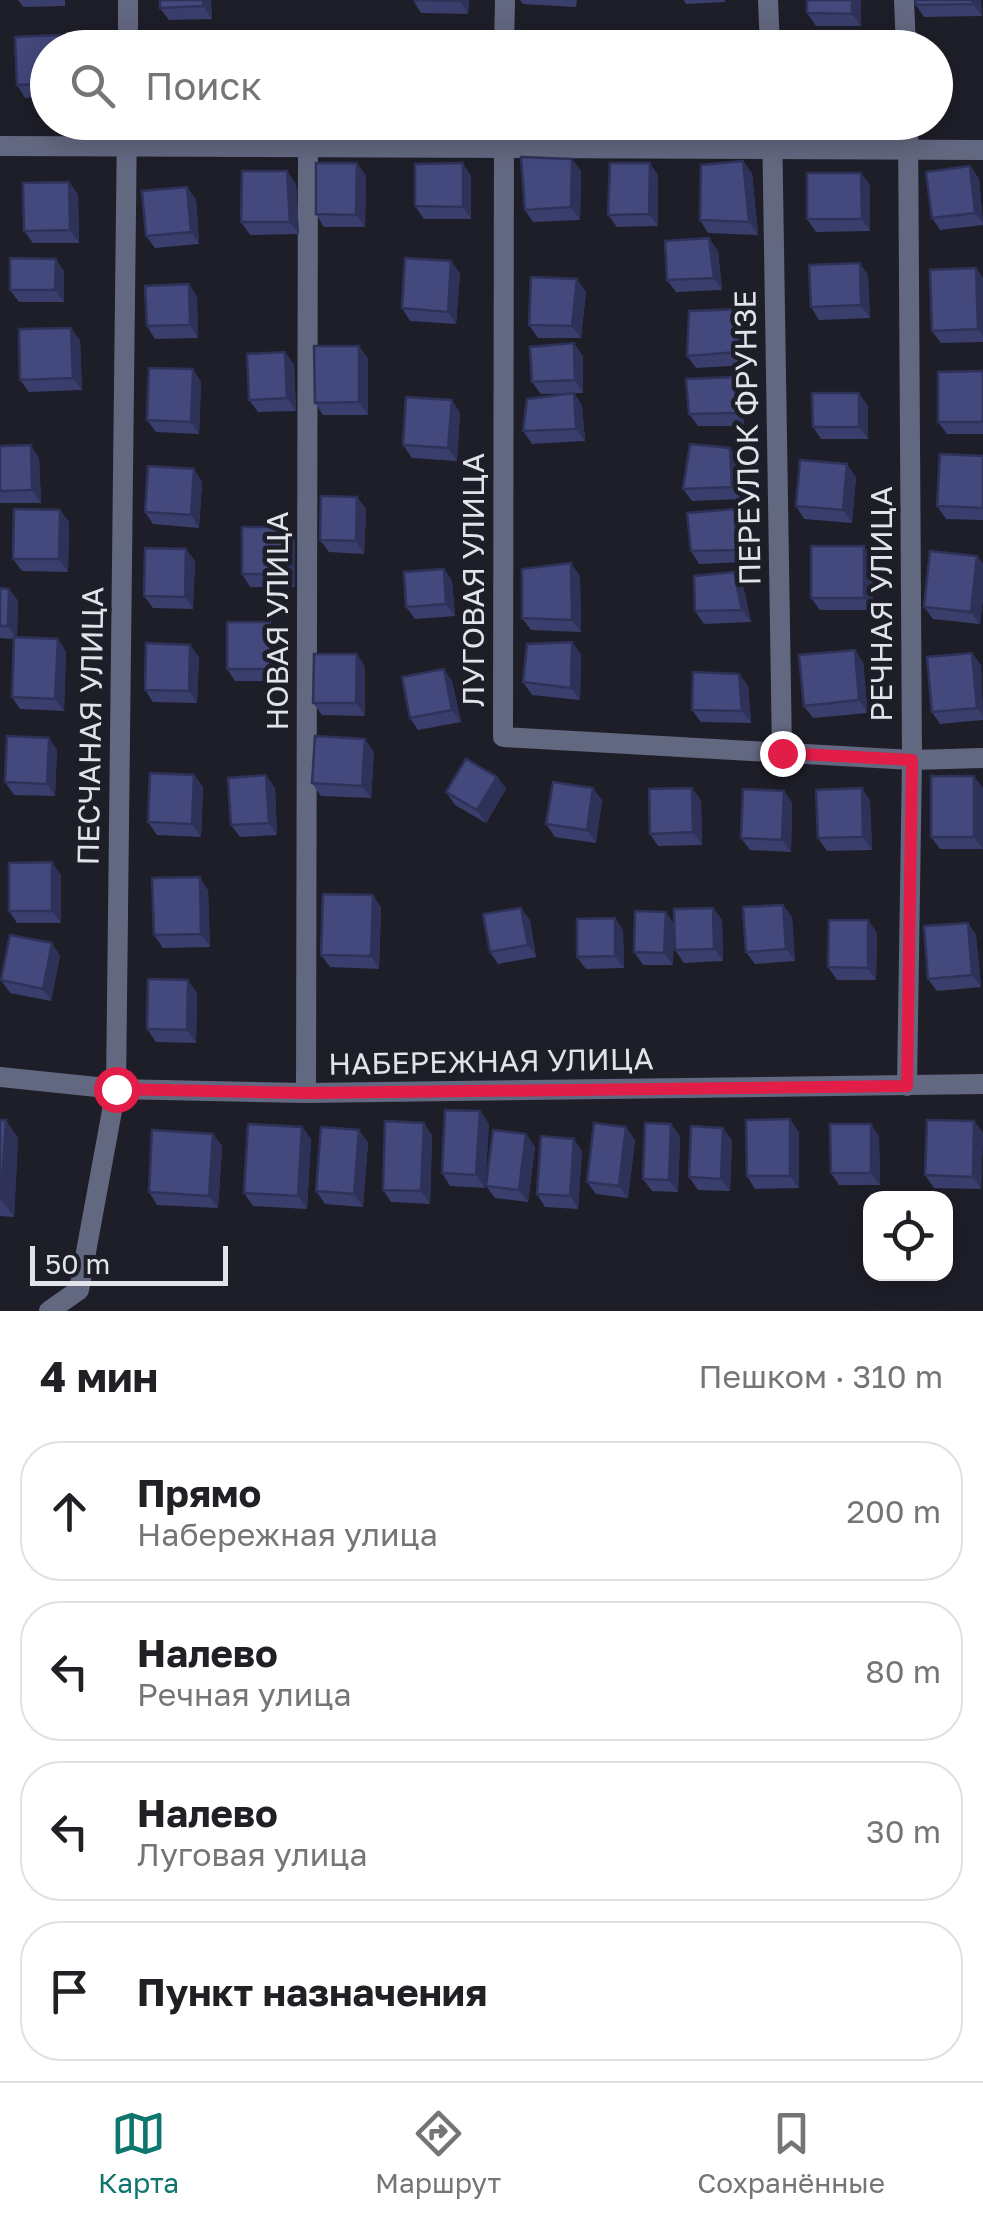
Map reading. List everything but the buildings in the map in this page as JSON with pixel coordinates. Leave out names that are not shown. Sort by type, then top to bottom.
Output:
[{"type":"street","points":[[128,0],[128,30]]},
{"type":"street","points":[[504,0],[504,30]]},
{"type":"street","points":[[768,0],[769,30]]},
{"type":"street","points":[[904,0],[905,30]]},
{"type":"street","name":"ПЕСЧАНАЯ УЛИЦА","points":[[50,1311],[79,1290],[116,1089],[127,140]]},
{"type":"street","name":"ЛУГОВАЯ УЛИЦА","points":[[504,140],[503,737],[912,760],[983,758]]},
{"type":"street","name":"ПЕРЕУЛОК ФРУНЗЕ","points":[[773,140],[782,753]]},
{"type":"street","name":"РЕЧНАЯ УЛИЦА","points":[[907,1086],[912,760],[909,140]]},
{"type":"street","points":[[0,146],[983,150]]},
{"type":"street","name":"НОВАЯ УЛИЦА","points":[[306,1093],[308,148]]},
{"type":"street","name":"НАБЕРЕЖНАЯ УЛИЦА","points":[[0,1077],[116,1089],[306,1093],[983,1084]]},
{"type":"route","points":[[116,1089],[306,1093],[907,1086],[912,760],[782,753]]}]
